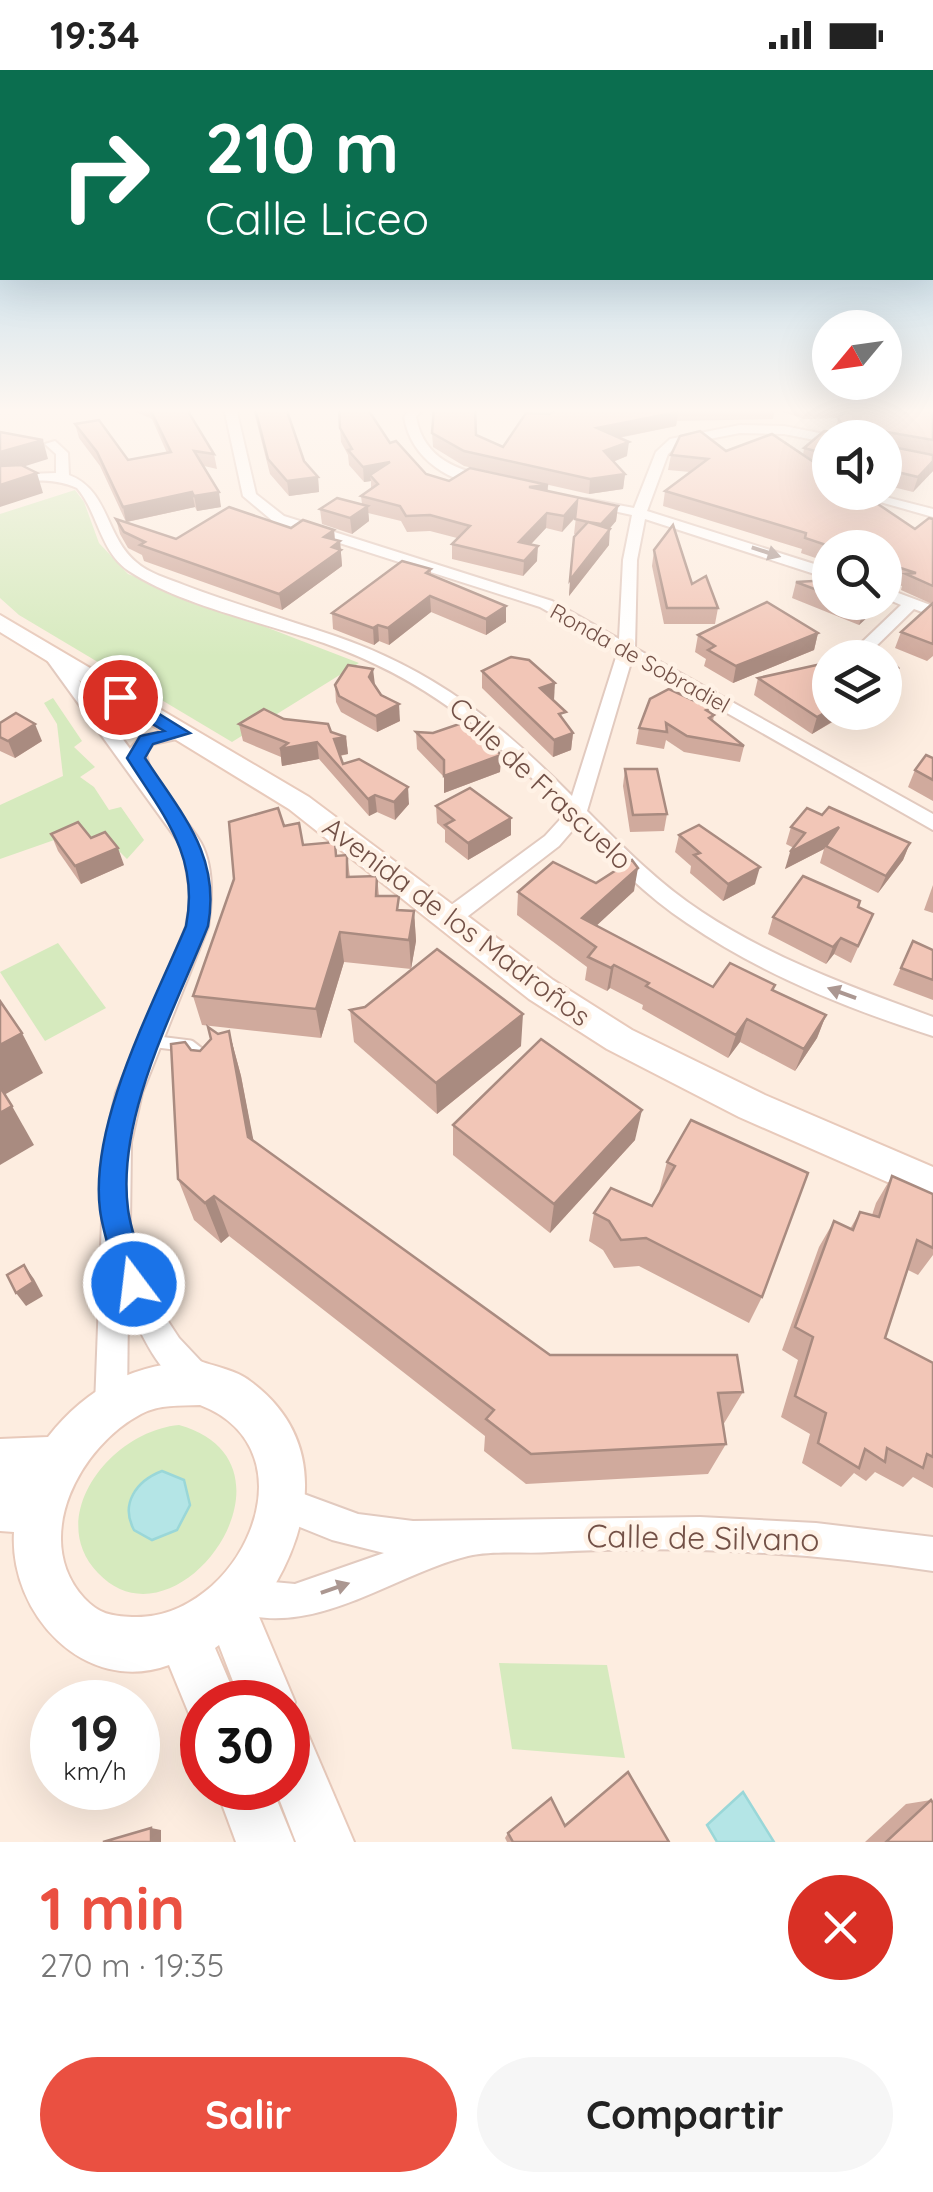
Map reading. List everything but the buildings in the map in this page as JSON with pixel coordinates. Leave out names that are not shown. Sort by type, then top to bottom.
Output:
[{"type":"street","name":"Calle de Frascuelo","points":[[89,491],[118,554],[132,567],[422,680],[470,712],[660,892],[727,940],[811,981],[933,1026]]},
{"type":"street","name":"Ronda de Sobradiel","points":[[249,491],[250,496],[279,519],[518,593],[628,648],[933,823]]},
{"type":"street","points":[[451,916],[552,842],[576,814],[628,648],[630,560],[647,491]]},
{"type":"street","points":[[569,498],[640,512],[812,568]]},
{"type":"street","points":[[902,504],[933,513]]},
{"type":"street","points":[[902,600],[933,611]]},
{"type":"street","points":[[873,640],[912,603]]},
{"type":"street","name":"Avenida de los Madroños","points":[[0,622],[298,803],[451,916],[524,977],[631,1046],[684,1075],[933,1185]]},
{"type":"street","points":[[52,656],[139,768],[194,848],[202,898],[197,926],[129,1093],[118,1142],[110,1406]]},
{"type":"street","points":[[109,733],[121,722],[148,714]]},
{"type":"street","points":[[139,768],[137,752],[146,740],[180,733]]},
{"type":"street","points":[[114,1208],[140,1306],[171,1356],[200,1384]]},
{"type":"street","points":[[162,1384],[200,1384],[234,1396],[261,1421],[278,1456],[282,1503],[266,1560],[234,1603],[186,1638],[135,1649],[88,1637],[54,1605],[20,1508],[80,1432],[110,1406],[162,1384]]},
{"type":"street","points":[[0,1462],[60,1460]]},
{"type":"street","name":"Calle de Silvano","points":[[282,1503],[333,1524],[382,1536],[472,1538],[619,1533],[834,1538],[933,1554]]},
{"type":"street","name":"Calle de Silvano","points":[[234,1603],[295,1602],[472,1538]]},
{"type":"street","points":[[234,1603],[260,1680]]},
{"type":"street","points":[[186,1638],[202,1680]]},
{"type":"street","points":[[310,1807],[324,1842]]},
{"type":"street","points":[[253,1810],[265,1842]]},
{"type":"lane","points":[[150,1041],[210,1046],[224,1052]]},
{"type":"lane","points":[[190,1046],[206,1059],[208,1072]]},
{"type":"green space","points":[[76,491],[84,502],[99,543],[128,574],[359,663],[232,742],[19,615],[0,598],[0,514]]},
{"type":"green space","points":[[53,698],[82,741],[74,747],[95,767],[80,777],[94,787],[109,810],[121,807],[144,840],[127,859],[113,845],[98,851],[80,831],[0,859],[0,805],[63,776],[57,724],[44,703]]},
{"type":"green space","points":[[58,943],[106,1008],[45,1041],[0,972]]},
{"type":"green space","points":[[179,1425],[218,1446],[235,1476],[234,1511],[219,1545],[194,1573],[163,1591],[130,1592],[98,1573],[83,1551],[78,1527],[82,1503],[109,1460],[130,1443]]},
{"type":"green space","points":[[499,1663],[607,1665],[625,1758],[512,1749]]},
{"type":"water","points":[[162,1471],[184,1480],[190,1505],[177,1530],[152,1540],[134,1530],[130,1503],[138,1487]]},
{"type":"water","points":[[743,1792],[774,1842],[717,1842],[707,1825]]},
{"type":"route","points":[[120,697],[180,733],[146,740],[136,758],[194,848],[202,898],[197,926],[129,1093],[118,1142],[114,1208],[134,1284]]}]
